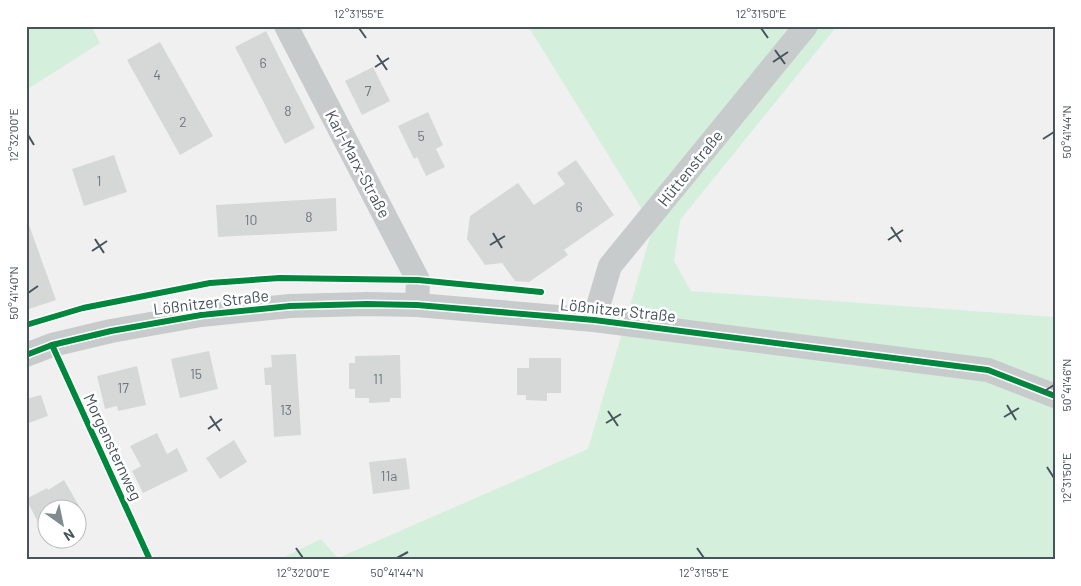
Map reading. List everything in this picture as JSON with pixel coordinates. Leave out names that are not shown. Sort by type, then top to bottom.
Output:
[{"type":"street","name":"Karl-Marx-Straße","points":[[286,26],[418,280],[416,305]]},
{"type":"street","name":"Hüttenstraße","points":[[594,320],[610,266],[806,26]]},
{"type":"street","name":"Lößnitzer Straße","points":[[26,354],[111,331],[201,315],[290,306],[416,305],[594,320],[988,370],[1055,396]]},
{"type":"green space","points":[[26,26],[91,26],[100,43],[26,90]]},
{"type":"green space","points":[[528,26],[837,26],[680,220],[674,261],[691,291],[1055,317],[1055,560],[278,560],[321,539],[338,558],[588,449],[653,227]]},
{"type":"building","points":[[266,31],[315,128],[285,144],[235,47]]},
{"type":"building","points":[[160,42],[213,136],[180,155],[127,60]]},
{"type":"building","points":[[373,67],[390,101],[362,115],[345,81]]},
{"type":"building","points":[[428,112],[443,145],[436,149],[445,167],[426,176],[417,157],[414,159],[398,126]]},
{"type":"building","points":[[114,155],[127,192],[84,206],[72,169]]},
{"type":"building","points":[[576,160],[614,215],[564,250],[568,255],[529,282],[515,281],[502,263],[485,265],[467,239],[470,216],[518,183],[534,205],[565,184],[557,173]]},
{"type":"building","points":[[336,198],[337,231],[218,237],[216,205]]},
{"type":"building","points":[[26,225],[29,225],[56,300],[26,310]]},
{"type":"building","points":[[209,351],[218,389],[180,398],[171,359]]},
{"type":"building","points":[[296,354],[301,435],[274,437],[271,385],[265,385],[264,368],[272,367],[271,355]]},
{"type":"building","points":[[400,355],[401,398],[390,398],[390,402],[369,403],[369,398],[355,398],[355,389],[349,389],[349,363],[355,363],[355,356]]},
{"type":"building","points":[[529,358],[561,358],[561,393],[547,393],[547,401],[526,400],[526,395],[517,395],[517,368],[529,368]]},
{"type":"building","points":[[137,366],[146,405],[118,411],[117,406],[105,409],[97,376]]},
{"type":"building","points":[[41,395],[48,416],[26,424],[26,399]]},
{"type":"building","points":[[157,433],[167,454],[177,448],[188,471],[143,493],[132,471],[141,466],[130,446]]},
{"type":"building","points":[[234,440],[247,462],[220,479],[206,458]]},
{"type":"building","points":[[406,458],[410,489],[373,494],[369,462]]},
{"type":"building","points":[[64,480],[74,498],[38,498],[38,522],[26,499],[47,488],[48,490]]},
{"type":"cycle path","points":[[26,325],[83,308],[210,283],[280,278],[418,280],[541,292]]},
{"type":"cycle path","points":[[26,355],[52,345],[111,331],[201,315],[290,306],[417,305],[594,320],[988,370],[1055,396]]},
{"type":"cycle path","name":"Morgensternweg","points":[[52,345],[150,560]]}]
